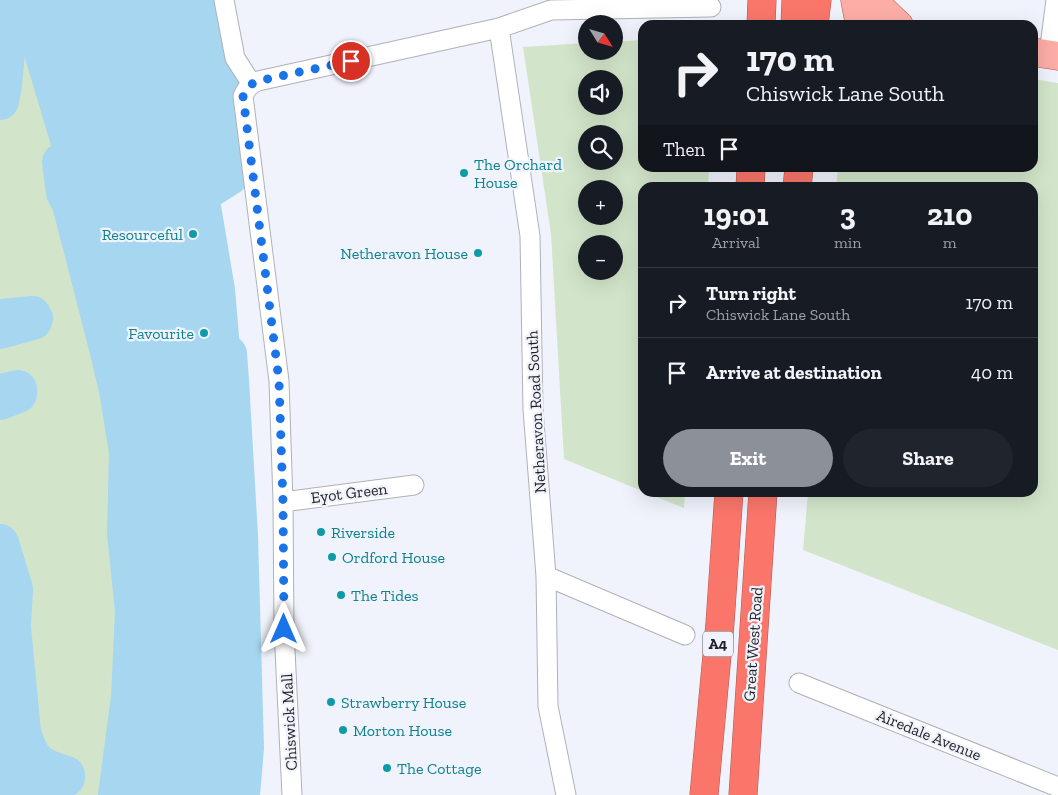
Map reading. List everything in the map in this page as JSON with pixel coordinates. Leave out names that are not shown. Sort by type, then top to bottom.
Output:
[{"type":"highway","points":[[760,20],[762,0]]},
{"type":"highway","points":[[795,20],[796,0]]},
{"type":"highway","points":[[815,20],[817,0]]},
{"type":"highway","name":"A4","points":[[704,795],[720,624],[729,497]]},
{"type":"highway","name":"Great West Road","points":[[743,795],[764,497]]},
{"type":"main road","points":[[855,0],[858,16],[861,20]]},
{"type":"main road","points":[[876,0],[894,20]]},
{"type":"street","points":[[224,0],[235,58],[251,83],[499,28],[551,10],[711,7]]},
{"type":"street","points":[[1046,54],[1056,0]]},
{"type":"street","name":"Netheravon Road South","points":[[499,28],[530,236],[533,409],[546,576],[548,706],[566,795]]},
{"type":"street","name":"Chiswick Mall","points":[[251,83],[246,88],[243,96],[279,381],[283,502],[284,629],[292,795]]},
{"type":"street","name":"Eyot Green","points":[[283,502],[414,485]]},
{"type":"street","points":[[546,576],[685,635]]},
{"type":"street","name":"Airedale Avenue","points":[[799,683],[1058,788]]},
{"type":"green space","points":[[21,4],[34,22],[74,156],[61,162],[65,193],[71,204],[108,348],[118,390],[128,452],[126,533],[134,611],[130,697],[117,795],[43,795],[43,788],[47,781],[66,778],[43,766],[33,756],[22,732],[12,627],[14,589],[0,543],[0,401],[18,394],[18,389],[0,393],[0,330],[32,321],[32,315],[0,318],[0,307],[16,304],[15,300],[0,299],[0,101],[9,22],[17,7]]},
{"type":"green space","points":[[638,40],[638,172],[709,172],[708,182],[638,182],[638,489],[564,459],[551,234],[523,47],[578,44],[578,60],[623,60],[623,41]]},
{"type":"green space","points":[[1038,80],[1058,83],[1058,650],[803,550],[808,497],[1038,497],[1038,182],[837,182],[838,172],[1038,172]]},
{"type":"green space","points":[[656,497],[685,497],[684,508]]},
{"type":"water","points":[[0,0],[206,0],[224,50],[238,142],[228,147],[230,176],[200,195],[216,290],[221,348],[228,354],[230,380],[239,536],[245,748],[241,795],[117,795],[130,697],[134,611],[126,533],[128,452],[118,390],[108,348],[71,204],[65,193],[61,162],[74,156],[34,22],[21,5],[17,7],[9,22],[0,101]]},
{"type":"water","points":[[32,315],[33,321],[0,330],[0,318]]},
{"type":"water","points":[[0,543],[14,589],[12,627],[22,732],[29,750],[36,761],[48,769],[66,775],[66,778],[47,781],[43,788],[43,795],[0,795]]},
{"type":"waterway","points":[[0,101],[9,22],[17,7],[21,4],[34,22],[74,156],[61,162],[65,193],[71,204],[108,348],[118,390],[128,452],[230,380],[228,354],[221,348],[216,290],[200,195],[230,176],[228,147],[238,142],[224,50],[206,0]]},
{"type":"waterway","points":[[0,318],[32,315],[34,318],[33,321],[0,330]]},
{"type":"waterway","points":[[216,389],[230,380],[239,536],[245,748],[241,795]]},
{"type":"waterway","points":[[0,393],[18,389],[18,394],[0,401]]},
{"type":"waterway","points":[[117,795],[130,697],[134,611],[126,533],[128,452],[145,439]]},
{"type":"waterway","points":[[0,543],[14,589],[12,627],[22,732],[29,750],[36,761],[48,769],[66,775],[66,778],[47,781],[43,788],[43,795]]},
{"type":"place","name":"The Orchard House","points":[[464,173]]},
{"type":"place","name":"Resourceful","points":[[193,234]]},
{"type":"place","name":"Netheravon House","points":[[478,253]]},
{"type":"place","name":"Favourite","points":[[204,333]]},
{"type":"place","name":"Riverside","points":[[321,532]]},
{"type":"place","name":"Ordford House","points":[[332,557]]},
{"type":"place","name":"The Tides","points":[[341,595]]},
{"type":"place","name":"Strawberry House","points":[[331,702]]},
{"type":"place","name":"Morton House","points":[[343,730]]},
{"type":"place","name":"The Cottage","points":[[387,768]]},
{"type":"route","points":[[284,629],[283,502],[279,381],[243,96],[246,88],[251,83],[351,61]]}]
